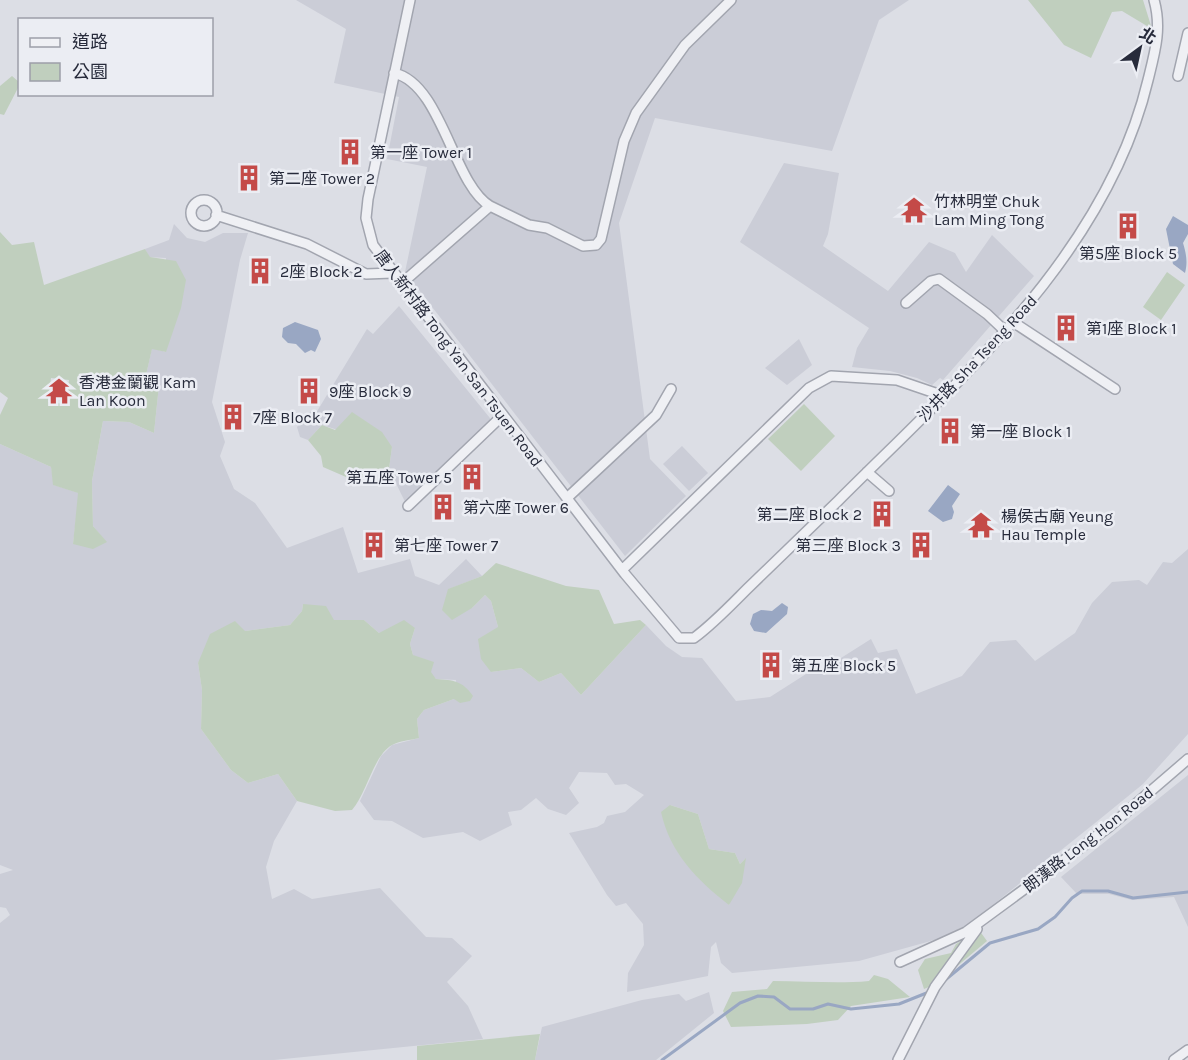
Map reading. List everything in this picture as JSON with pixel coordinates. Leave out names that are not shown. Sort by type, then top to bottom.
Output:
[{"type":"street","name":"唐人新村路 Tong Yan San Tsuen Road","points":[[410,0],[366,209],[373,245],[502,416],[622,570],[679,638]]},
{"type":"street","points":[[394,73],[408,78],[417,88],[446,134],[471,188],[490,206],[529,225],[547,228],[583,246],[596,244],[601,238],[624,141],[636,113],[685,45],[731,0]]},
{"type":"street","name":"沙井路 Sha Tseng Road","points":[[679,638],[694,638],[700,634],[867,472],[944,396],[1005,331],[1050,278],[1084,228],[1133,129],[1144,99],[1158,39],[1158,18],[1154,0]]},
{"type":"street","points":[[1178,76],[1188,33]]},
{"type":"street","points":[[401,284],[490,206]]},
{"type":"street","points":[[216,215],[307,244],[366,274],[392,273]]},
{"type":"street","points":[[906,303],[931,281],[939,279],[987,314],[1005,331]]},
{"type":"street","points":[[1013,322],[1115,389]]},
{"type":"street","points":[[622,570],[809,388],[831,376],[897,381],[944,396]]},
{"type":"street","points":[[567,498],[656,415],[671,389]]},
{"type":"street","points":[[408,506],[502,416]]},
{"type":"street","points":[[867,472],[888,491]]},
{"type":"street","name":"朗漢路 Long Hon Road","points":[[900,962],[966,932],[1109,827],[1188,759]]},
{"type":"street","name":"朗漢路 Long Hon Road","points":[[898,1060],[929,998],[953,959],[986,917]]},
{"type":"street","points":[[1173,1060],[1188,1050]]},
{"type":"shaded area","points":[[296,0],[909,0],[879,20],[832,151],[655,118],[619,223],[650,459],[686,496],[625,556],[405,272],[427,167],[387,159],[399,97],[334,83],[346,29]]},
{"type":"shaded area","points":[[784,163],[839,173],[828,234],[823,246],[888,291],[929,242],[955,253],[966,272],[992,235],[1034,276],[943,380],[940,378],[932,385],[917,378],[890,371],[852,367],[857,348],[869,328],[740,242]]},
{"type":"shaded area","points":[[174,224],[187,238],[205,242],[223,233],[248,233],[240,260],[212,402],[225,442],[220,456],[234,489],[255,503],[287,548],[343,527],[358,573],[410,559],[415,576],[439,585],[466,559],[482,576],[449,589],[472,608],[485,595],[491,601],[498,627],[491,672],[521,668],[539,682],[561,673],[581,695],[646,625],[666,646],[682,657],[702,658],[736,701],[770,697],[817,667],[822,670],[871,639],[878,653],[897,649],[916,694],[962,676],[990,642],[1016,640],[1035,661],[1075,633],[1092,603],[1112,582],[1139,580],[1147,585],[1163,562],[1172,563],[1188,549],[1188,734],[1143,784],[969,924],[938,939],[859,961],[732,973],[721,963],[716,942],[711,947],[708,976],[627,992],[628,973],[644,945],[643,924],[626,903],[616,906],[607,895],[569,833],[597,827],[604,823],[607,816],[625,812],[644,795],[626,784],[615,785],[607,773],[579,772],[569,788],[579,803],[566,815],[548,809],[536,798],[521,810],[508,812],[512,825],[480,841],[463,832],[423,838],[392,821],[374,820],[360,801],[381,756],[392,745],[419,738],[417,719],[424,710],[454,699],[456,680],[436,679],[413,655],[410,644],[415,628],[379,633],[364,620],[334,620],[303,604],[302,611],[290,625],[245,631],[198,663],[202,690],[201,729],[231,770],[248,783],[278,774],[297,801],[274,841],[266,867],[272,899],[294,889],[312,899],[380,888],[426,937],[452,938],[472,956],[447,982],[468,1006],[483,1039],[274,1060],[0,1060],[0,923],[10,915],[6,908],[0,907],[0,874],[13,870],[0,865],[0,444],[51,467],[54,485],[79,493],[73,544],[106,542],[93,526],[92,481],[103,421],[129,422],[154,433],[159,385],[146,375],[152,348],[166,352],[166,258],[149,257],[145,249],[169,240]],"holes":[[[670,805],[698,814],[709,849],[735,853],[740,864],[745,859],[729,905]]]},
{"type":"shaded area","points":[[399,306],[498,428],[493,430],[410,512],[389,469],[392,447],[322,425],[308,440],[300,437],[297,427],[312,410],[316,413],[367,329],[373,334]]},
{"type":"shaded area","points":[[799,339],[812,365],[787,385],[765,368]]},
{"type":"shaded area","points":[[682,446],[708,473],[689,491],[663,464]]},
{"type":"shaded area","points":[[1188,775],[1188,927],[1174,897],[1132,900],[1109,894],[1077,894],[1061,877]]},
{"type":"shaded area","points":[[709,992],[714,1013],[656,1060],[535,1060],[542,1027],[642,1000],[679,994],[686,1001]]},
{"type":"green space","points":[[1028,0],[1143,0],[1152,29],[1122,11],[1112,12],[1091,58],[1064,45]]},
{"type":"green space","points":[[12,76],[18,81],[18,88],[4,115],[0,114],[0,86]]},
{"type":"green space","points":[[0,232],[12,245],[34,242],[44,285],[145,249],[150,257],[176,261],[186,280],[181,308],[166,352],[152,349],[146,375],[159,385],[154,433],[129,422],[103,421],[92,481],[93,526],[107,542],[93,549],[73,544],[78,493],[53,485],[51,467],[0,444],[0,415],[8,398],[0,392]],"holes":[[[51,378],[69,380],[66,404],[48,402]]]},
{"type":"green space","points":[[1167,272],[1185,285],[1161,320],[1143,307]]},
{"type":"green space","points":[[804,404],[835,436],[801,471],[768,439]]},
{"type":"green space","points":[[352,412],[382,432],[392,447],[389,469],[353,480],[323,467],[321,456],[308,440],[322,425],[335,430]]},
{"type":"green space","points":[[496,563],[566,586],[599,590],[614,624],[640,620],[646,625],[581,695],[561,673],[539,682],[521,668],[491,672],[481,659],[478,639],[498,627],[491,601],[485,595],[472,608],[452,620],[442,610],[448,589],[482,576]]},
{"type":"green space","points":[[303,604],[326,606],[334,620],[364,620],[379,633],[404,620],[415,628],[410,644],[413,655],[434,662],[431,672],[436,679],[457,682],[473,696],[470,701],[460,703],[454,699],[424,710],[417,719],[419,738],[392,745],[385,750],[352,810],[335,811],[297,801],[278,774],[248,783],[231,770],[201,729],[202,690],[198,663],[210,634],[235,621],[245,631],[290,625],[302,611]]},
{"type":"green space","points":[[670,805],[698,814],[709,849],[735,853],[740,864],[746,858],[742,883],[729,905],[706,886],[678,853],[665,827],[661,812]]},
{"type":"green space","points":[[979,930],[987,941],[936,984],[924,989],[918,970],[925,959],[951,953],[956,944]]},
{"type":"green space","points":[[874,975],[888,979],[910,997],[851,1006],[838,1020],[807,1024],[731,1027],[723,1011],[732,992],[767,989],[773,981],[857,982],[869,981]]},
{"type":"green space","points":[[540,1034],[535,1060],[417,1060],[417,1046]]},
{"type":"water","points":[[1173,216],[1188,225],[1188,234],[1183,243],[1186,258],[1185,273],[1173,264],[1166,229]]},
{"type":"water","points":[[295,322],[318,330],[321,339],[315,352],[311,350],[305,353],[296,344],[288,343],[282,337],[283,328]]},
{"type":"water","points":[[948,485],[960,494],[952,506],[954,512],[952,519],[943,522],[928,511]]},
{"type":"water","points":[[782,603],[788,607],[787,614],[766,633],[754,631],[750,624],[753,614],[761,610],[772,611]]},
{"type":"waterway","points":[[944,981],[990,943],[1038,929],[1055,917],[1072,898],[1082,891],[1108,891],[1133,898],[1188,892]]},
{"type":"waterway","points":[[662,1060],[740,1003],[758,996],[774,997],[790,1009],[813,1009],[828,1004],[851,1009],[899,1004],[929,992]]},
{"type":"place","name":"第一座 Tower 1","points":[[350,152]]},
{"type":"place","name":"第二座 Tower 2","points":[[249,178]]},
{"type":"place","name":"竹林明堂 Chuk Lam Ming Tong","points":[[914,210]]},
{"type":"place","name":"第5座 Block 5","points":[[1128,226]]},
{"type":"place","name":"2座 Block 2","points":[[260,271]]},
{"type":"place","name":"第1座 Block 1","points":[[1066,328]]},
{"type":"place","name":"香港金蘭觀 Kam Lan Koon","points":[[59,391]]},
{"type":"place","name":"9座 Block 9","points":[[309,391]]},
{"type":"place","name":"7座 Block 7","points":[[233,417]]},
{"type":"place","name":"第一座 Block 1","points":[[950,431]]},
{"type":"place","name":"第五座 Tower 5","points":[[472,477]]},
{"type":"place","name":"第六座 Tower 6","points":[[443,507]]},
{"type":"place","name":"第二座 Block 2","points":[[882,514]]},
{"type":"place","name":"楊侯古廟 Yeung Hau Temple","points":[[981,525]]},
{"type":"place","name":"第七座 Tower 7","points":[[374,545]]},
{"type":"place","name":"第三座 Block 3","points":[[921,545]]},
{"type":"place","name":"第五座 Block 5","points":[[771,665]]}]
